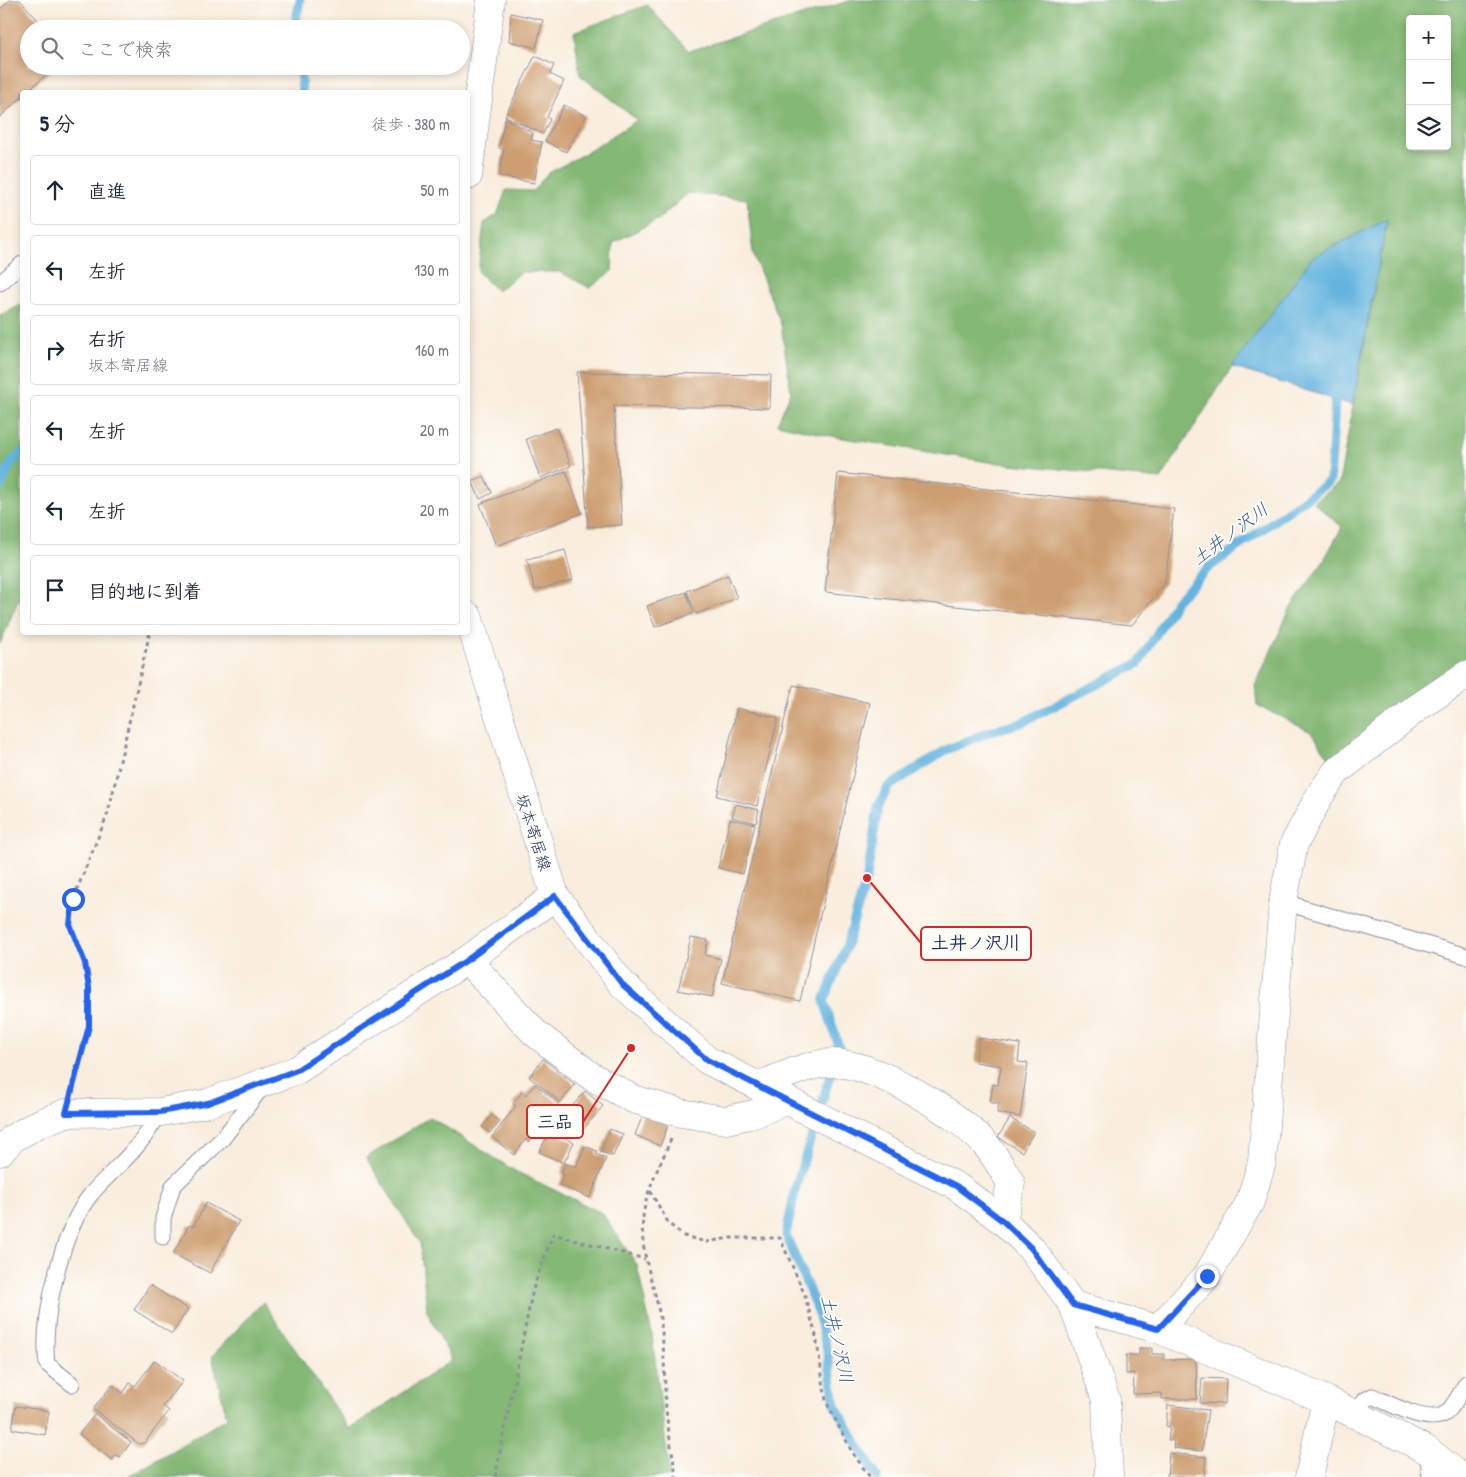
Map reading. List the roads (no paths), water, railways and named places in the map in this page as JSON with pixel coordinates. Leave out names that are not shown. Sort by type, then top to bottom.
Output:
[{"type":"street","points":[[470,161],[491,0]]},
{"type":"street","name":"坂本寄居線","points":[[470,622],[555,896],[622,984],[707,1060],[956,1186],[1003,1221],[1031,1248],[1073,1305],[1106,1400],[1109,1477]]},
{"type":"street","points":[[1158,1329],[1207,1276],[1250,1202],[1262,1162],[1283,902],[1294,844],[1320,795],[1336,772],[1417,708],[1466,675]]},
{"type":"street","points":[[0,1152],[13,1138],[40,1123],[66,1113],[160,1112],[208,1103],[297,1070],[467,960],[555,896]]},
{"type":"street","points":[[467,960],[535,1033],[591,1076],[633,1099],[681,1113],[726,1120],[754,1114],[788,1100]]},
{"type":"street","points":[[757,1086],[830,1063],[856,1066],[923,1098],[958,1120],[986,1145],[1011,1183],[1003,1221]]},
{"type":"street","points":[[1073,1305],[1158,1329],[1326,1400],[1427,1450],[1461,1477]]},
{"type":"street","points":[[1309,1477],[1326,1400]]},
{"type":"lane","points":[[0,283],[20,266]]},
{"type":"lane","points":[[1283,902],[1466,956]]},
{"type":"lane","points":[[163,1237],[163,1218],[173,1186],[223,1138],[265,1082]]},
{"type":"lane","points":[[72,1384],[47,1364],[44,1342],[52,1286],[82,1209],[91,1194],[138,1145],[160,1112]]},
{"type":"lane","points":[[1356,1414],[1364,1400],[1372,1396],[1418,1415],[1434,1418],[1445,1414],[1466,1384]]},
{"type":"lane","points":[[1427,1450],[1430,1477]]},
{"type":"water","points":[[1387,219],[1352,405],[1232,367],[1312,258]]},
{"type":"waterway","points":[[296,20],[300,0]]},
{"type":"waterway","points":[[301,75],[302,90]]},
{"type":"waterway","name":"土井ノ沢川","points":[[877,1477],[835,1405],[828,1355],[818,1312],[786,1235],[796,1186],[839,1047],[824,1001],[846,947],[867,878],[878,807],[888,787],[946,750],[989,732],[1021,723],[1139,663],[1176,601],[1208,568],[1330,481],[1336,388]]},
{"type":"waterway","points":[[0,488],[11,463],[20,455]]},
{"type":"place","name":"土井ノ沢川","points":[[867,878]]},
{"type":"place","name":"三品","points":[[631,1048]]}]
